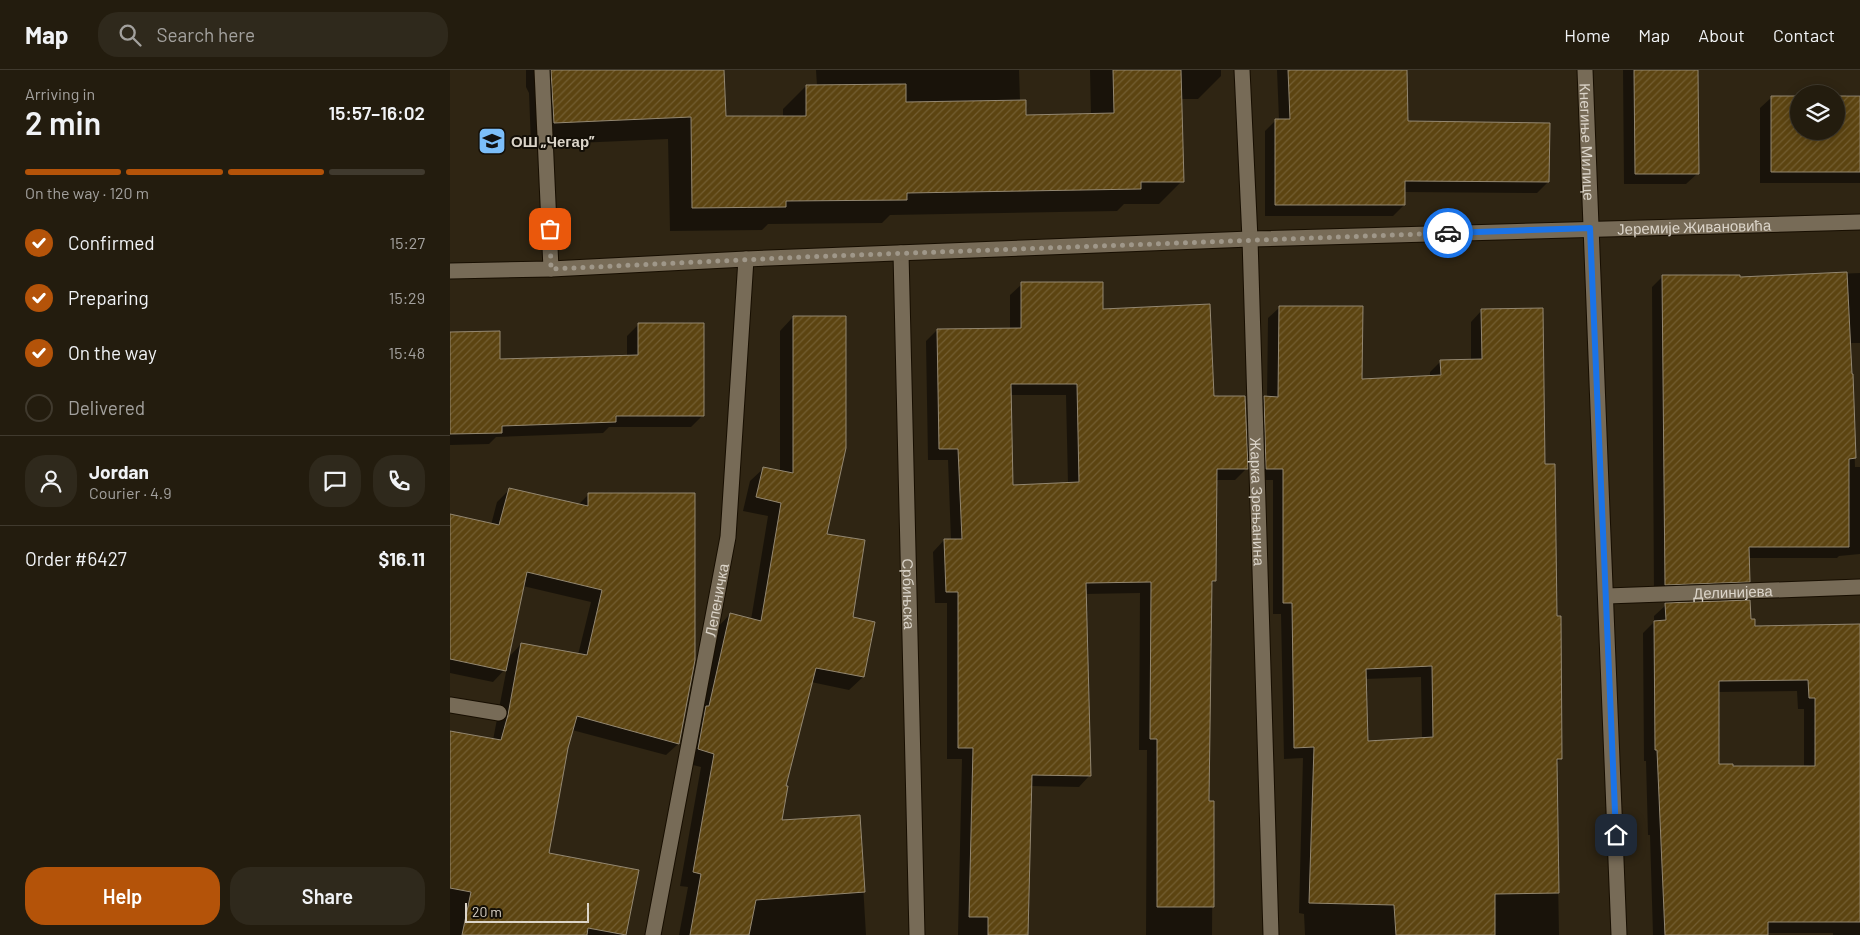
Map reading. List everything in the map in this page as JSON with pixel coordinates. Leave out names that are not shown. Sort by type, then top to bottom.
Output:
[{"type":"street","points":[[542,70],[551,269]]},
{"type":"street","name":"Жарка Зрењанина","points":[[1242,70],[1250,239],[1271,935]]},
{"type":"street","name":"Кнегиње Милице","points":[[1585,70],[1620,935]]},
{"type":"street","name":"Јеремије Живановића","points":[[450,270],[551,269],[746,259],[1250,239],[1590,228],[1860,222]]},
{"type":"street","name":"Србињска","points":[[901,253],[917,935]]},
{"type":"street","name":"Лепеничка","points":[[653,935],[728,537],[746,259]]},
{"type":"street","name":"Делинијева","points":[[1607,596],[1860,587]]},
{"type":"street","points":[[450,705],[499,713]]},
{"type":"building","points":[[551,70],[724,70],[726,116],[806,116],[806,85],[906,84],[906,102],[1026,100],[1026,115],[1114,113],[1113,70],[1181,70],[1184,182],[1141,182],[1141,189],[907,193],[907,200],[786,201],[786,207],[692,208],[691,117],[554,123]]},
{"type":"building","points":[[1288,70],[1407,70],[1408,121],[1550,123],[1549,182],[1405,181],[1405,205],[1275,205],[1275,119],[1290,119]]},
{"type":"building","points":[[1634,70],[1698,70],[1699,174],[1635,174]]},
{"type":"building","points":[[1771,96],[1790,96],[1790,140],[1845,140],[1845,96],[1860,96],[1860,172],[1771,172]]},
{"type":"building","points":[[1847,272],[1856,458],[1849,459],[1849,547],[1749,547],[1750,582],[1665,585],[1662,275],[1740,275],[1740,277]]},
{"type":"building","points":[[1021,282],[1103,282],[1103,309],[1210,304],[1214,396],[1245,396],[1248,469],[1217,469],[1216,581],[1212,581],[1209,801],[1214,801],[1214,907],[1157,907],[1157,739],[1150,739],[1151,582],[1086,583],[1091,776],[1032,775],[1028,935],[988,935],[988,917],[969,917],[973,748],[958,748],[958,592],[946,592],[944,539],[962,539],[958,449],[939,449],[937,329],[1021,328]],"holes":[[[1011,384],[1077,384],[1079,482],[1013,485]]]},
{"type":"building","points":[[1279,306],[1363,306],[1362,379],[1441,375],[1440,360],[1482,359],[1481,309],[1543,308],[1545,464],[1555,464],[1557,616],[1561,616],[1562,759],[1557,759],[1559,893],[1495,894],[1495,935],[1396,935],[1394,905],[1309,903],[1314,747],[1294,748],[1292,603],[1283,603],[1283,469],[1266,469],[1264,396],[1278,397]],"holes":[[[1432,666],[1433,737],[1368,741],[1366,669]]]},
{"type":"building","points":[[793,316],[846,316],[846,448],[827,534],[865,540],[853,617],[875,622],[864,677],[816,668],[786,786],[788,786],[782,820],[860,815],[865,892],[756,900],[749,935],[690,935],[701,874],[693,872],[714,754],[698,749],[706,706],[709,706],[730,613],[761,621],[781,503],[756,497],[763,467],[793,473]]},
{"type":"building","points":[[638,323],[704,323],[704,416],[616,416],[616,422],[502,426],[502,433],[450,434],[450,332],[500,331],[500,359],[638,355]]},
{"type":"building","points":[[509,488],[588,506],[588,493],[695,493],[695,660],[679,744],[577,716],[568,748],[549,853],[639,870],[626,935],[588,928],[587,935],[462,935],[471,892],[450,888],[450,731],[501,740],[508,715],[521,643],[587,655],[602,590],[527,572],[506,671],[450,659],[450,514],[499,525]]},
{"type":"building","points":[[1750,600],[1751,619],[1755,619],[1755,626],[1860,624],[1860,922],[1768,922],[1768,935],[1665,935],[1657,750],[1655,750],[1654,621],[1666,620],[1665,603]],"holes":[[[1808,680],[1809,698],[1815,698],[1815,766],[1733,766],[1733,764],[1719,764],[1719,681]]]},
{"type":"way so far","points":[[550,229],[551,269],[1250,239],[1448,233]]},
{"type":"place","name":"ОШ „Чегар”","points":[[492,141]]},
{"type":"route","points":[[1448,233],[1590,228],[1616,835]]}]
